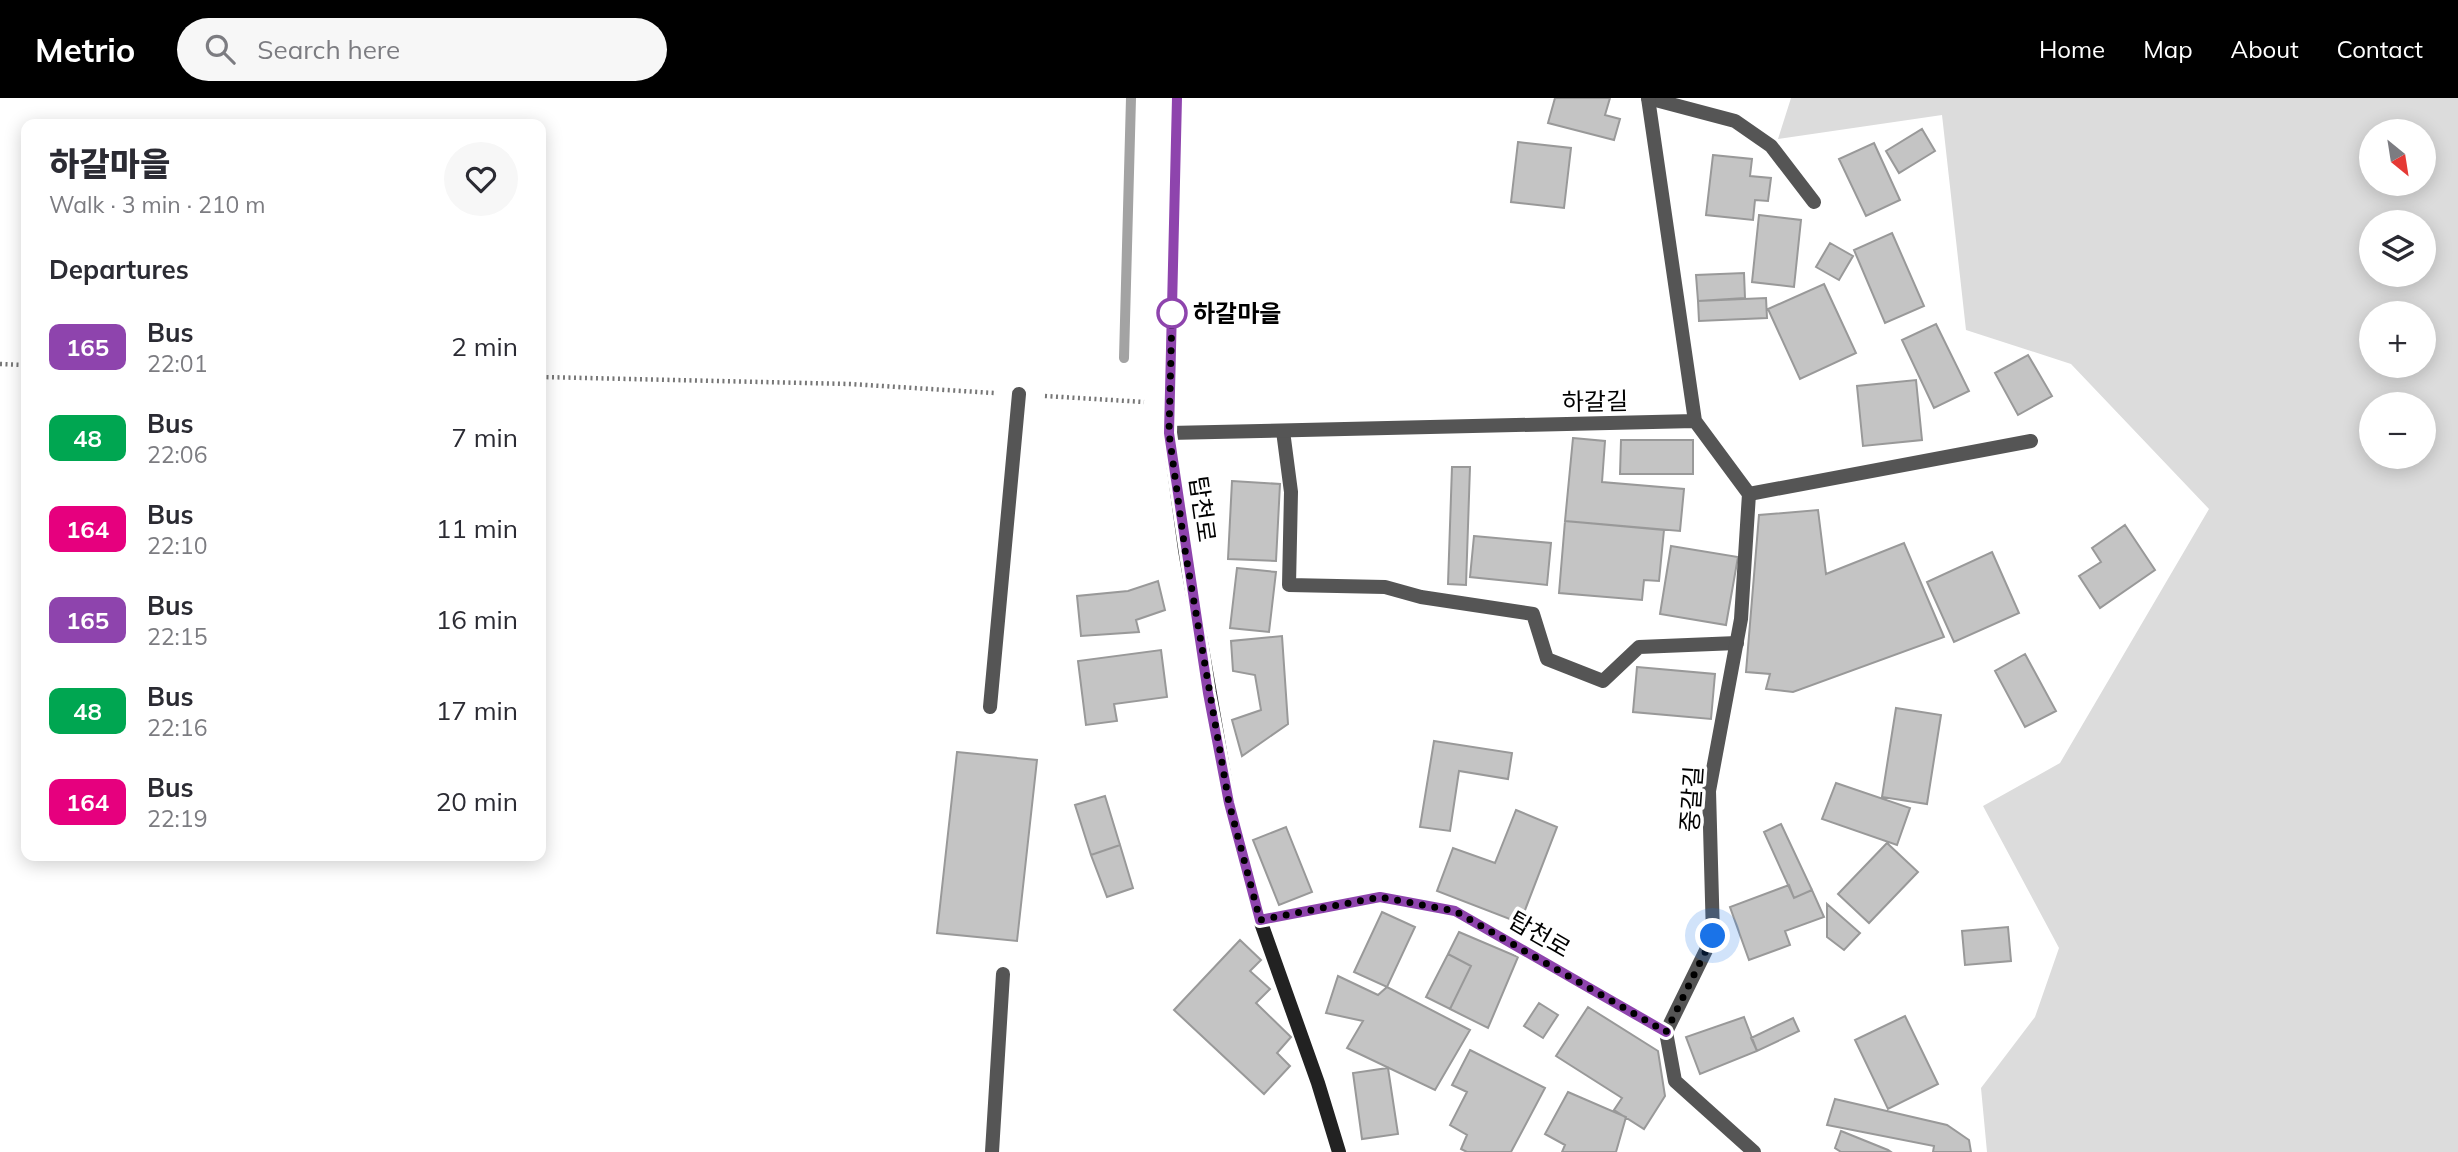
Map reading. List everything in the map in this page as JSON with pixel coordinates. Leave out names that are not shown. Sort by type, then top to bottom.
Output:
[{"type":"main road","name":"탑천로","points":[[1177,98],[1169,433],[1208,693],[1229,803],[1260,920],[1314,1070],[1339,1152]]},
{"type":"street","points":[[1814,202],[1771,146],[1735,121],[1648,98],[1695,421],[1749,495],[2031,441]]},
{"type":"street","points":[[990,707],[1019,394]]},
{"type":"street","name":"하갈길","points":[[1169,433],[1695,421]]},
{"type":"street","points":[[1283,431],[1291,492],[1289,585],[1385,587],[1422,597],[1533,614],[1547,659],[1603,681],[1639,647],[1737,643]]},
{"type":"street","name":"중갈길","points":[[1666,1032],[1713,936],[1709,791],[1741,619],[1749,495]]},
{"type":"street","name":"탑천로","points":[[1260,920],[1380,897],[1455,911],[1666,1032]]},
{"type":"street","points":[[992,1152],[1003,974]]},
{"type":"street","points":[[1666,1032],[1675,1081],[1754,1152]]},
{"type":"path","points":[[0,364],[21,365]]},
{"type":"path","points":[[546,377],[850,384],[1170,404]]},
{"type":"shaded area","points":[[1791,98],[2458,98],[2458,1152],[1987,1152],[1981,1088],[2035,1017],[2059,948],[1983,806],[2060,763],[2209,509],[2071,364],[1966,330],[1942,115],[1778,139]]},
{"type":"building","points":[[1555,98],[1610,98],[1605,115],[1620,119],[1614,140],[1548,123]]},
{"type":"building","points":[[1922,129],[1935,151],[1899,173],[1886,151]]},
{"type":"building","points":[[1518,142],[1571,148],[1564,208],[1511,202]]},
{"type":"building","points":[[1874,143],[1900,200],[1866,216],[1839,159]]},
{"type":"building","points":[[1713,155],[1752,159],[1750,176],[1771,178],[1768,201],[1755,200],[1753,220],[1706,215]]},
{"type":"building","points":[[1759,215],[1801,220],[1794,287],[1752,282]]},
{"type":"building","points":[[1892,233],[1924,306],[1885,323],[1854,250]]},
{"type":"building","points":[[1830,243],[1853,256],[1839,280],[1816,267]]},
{"type":"building","points":[[1744,273],[1745,298],[1698,301],[1696,275]]},
{"type":"building","points":[[1824,284],[1856,353],[1800,379],[1768,309]]},
{"type":"building","points":[[1766,298],[1767,318],[1699,321],[1698,301]]},
{"type":"building","points":[[1936,324],[1969,391],[1934,408],[1902,340]]},
{"type":"building","points":[[2028,355],[2052,396],[2018,415],[1995,373]]},
{"type":"building","points":[[1916,380],[1922,440],[1863,446],[1857,386]]},
{"type":"building","points":[[1573,438],[1605,441],[1602,482],[1684,489],[1680,531],[1565,521]]},
{"type":"building","points":[[1621,440],[1693,440],[1693,474],[1620,474]]},
{"type":"building","points":[[1452,467],[1470,467],[1466,585],[1448,584]]},
{"type":"building","points":[[1232,481],[1280,484],[1276,561],[1228,559]]},
{"type":"building","points":[[1818,510],[1826,574],[1904,543],[1944,637],[1793,692],[1766,689],[1770,674],[1746,672],[1759,515]]},
{"type":"building","points":[[1565,521],[1664,530],[1659,581],[1644,580],[1642,600],[1559,593]]},
{"type":"building","points":[[2125,525],[2155,570],[2100,608],[2079,576],[2101,562],[2092,548]]},
{"type":"building","points":[[1474,536],[1551,543],[1547,585],[1470,577]]},
{"type":"building","points":[[1671,546],[1738,557],[1726,625],[1660,614]]},
{"type":"building","points":[[1992,552],[2019,613],[1954,642],[1927,582]]},
{"type":"building","points":[[1237,568],[1276,572],[1269,632],[1230,628]]},
{"type":"building","points":[[1158,581],[1165,610],[1136,620],[1139,632],[1081,636],[1077,596],[1128,591]]},
{"type":"building","points":[[1282,636],[1288,724],[1242,756],[1232,720],[1261,710],[1255,675],[1233,671],[1231,641]]},
{"type":"building","points":[[1161,650],[1167,697],[1114,704],[1117,721],[1086,725],[1078,661]]},
{"type":"building","points":[[2025,654],[2056,711],[2025,727],[1995,671]]},
{"type":"building","points":[[1637,667],[1715,674],[1711,719],[1633,712]]},
{"type":"building","points":[[1896,708],[1941,715],[1927,804],[1882,797]]},
{"type":"building","points":[[1434,741],[1512,753],[1508,779],[1459,771],[1450,831],[1420,827]]},
{"type":"building","points":[[957,752],[1037,760],[1017,941],[937,933]]},
{"type":"building","points":[[1836,783],[1910,808],[1897,845],[1822,819]]},
{"type":"building","points":[[1105,796],[1120,845],[1091,855],[1075,805]]},
{"type":"building","points":[[1516,810],[1557,827],[1520,923],[1437,891],[1453,848],[1495,863]]},
{"type":"building","points":[[1781,824],[1812,890],[1794,898],[1764,832]]},
{"type":"building","points":[[1286,827],[1312,892],[1279,905],[1253,840]]},
{"type":"building","points":[[1887,843],[1918,872],[1869,923],[1838,894]]},
{"type":"building","points":[[1120,845],[1133,888],[1107,897],[1091,855]]},
{"type":"building","points":[[1789,885],[1794,898],[1812,890],[1824,917],[1785,931],[1790,945],[1749,960],[1730,907]]},
{"type":"building","points":[[1827,904],[1860,933],[1844,950],[1827,937]]},
{"type":"building","points":[[1382,912],[1415,927],[1387,987],[1354,972]]},
{"type":"building","points":[[2008,927],[2011,961],[1965,965],[1962,931]]},
{"type":"building","points":[[1459,932],[1518,957],[1488,1028],[1450,1009],[1471,966],[1448,954]]},
{"type":"building","points":[[1240,940],[1261,960],[1250,971],[1270,989],[1256,1003],[1291,1037],[1277,1053],[1290,1066],[1264,1094],[1174,1010]]},
{"type":"building","points":[[1448,954],[1471,966],[1450,1009],[1426,997]]},
{"type":"building","points":[[1338,976],[1378,995],[1387,987],[1470,1030],[1435,1090],[1347,1048],[1363,1021],[1326,1013]]},
{"type":"building","points":[[1539,1003],[1558,1015],[1543,1038],[1524,1026]]},
{"type":"building","points":[[1588,1007],[1658,1051],[1665,1096],[1644,1129],[1614,1110],[1622,1098],[1556,1056]]},
{"type":"building","points":[[1905,1016],[1938,1084],[1888,1109],[1855,1040]]},
{"type":"building","points":[[1744,1017],[1757,1051],[1700,1074],[1686,1037]]},
{"type":"building","points":[[1793,1018],[1799,1031],[1757,1051],[1751,1038]]},
{"type":"building","points":[[1470,1050],[1545,1088],[1511,1152],[1467,1152],[1461,1149],[1467,1135],[1450,1125],[1467,1092],[1452,1085]]},
{"type":"building","points":[[1388,1068],[1398,1134],[1362,1139],[1353,1073]]},
{"type":"building","points":[[1568,1092],[1626,1117],[1616,1152],[1562,1152],[1565,1145],[1545,1134]]},
{"type":"building","points":[[1835,1099],[1947,1125],[1969,1140],[1971,1152],[1933,1152],[1934,1146],[1827,1125]]},
{"type":"building","points":[[1841,1131],[1891,1152],[1841,1152],[1835,1148]]},
{"type":"waterway","points":[[1124,358],[1131,98]]},
{"type":"bus line","name":"165","points":[[1177,98],[1169,433],[1208,693],[1229,803],[1260,920],[1380,897],[1455,911],[1666,1032]]},
{"type":"place","name":"하갈마을","points":[[1172,313]]},
{"type":"route","points":[[1172,313],[1169,433],[1185,550],[1229,803],[1260,920],[1380,897],[1455,911],[1666,1032],[1713,936]]}]
